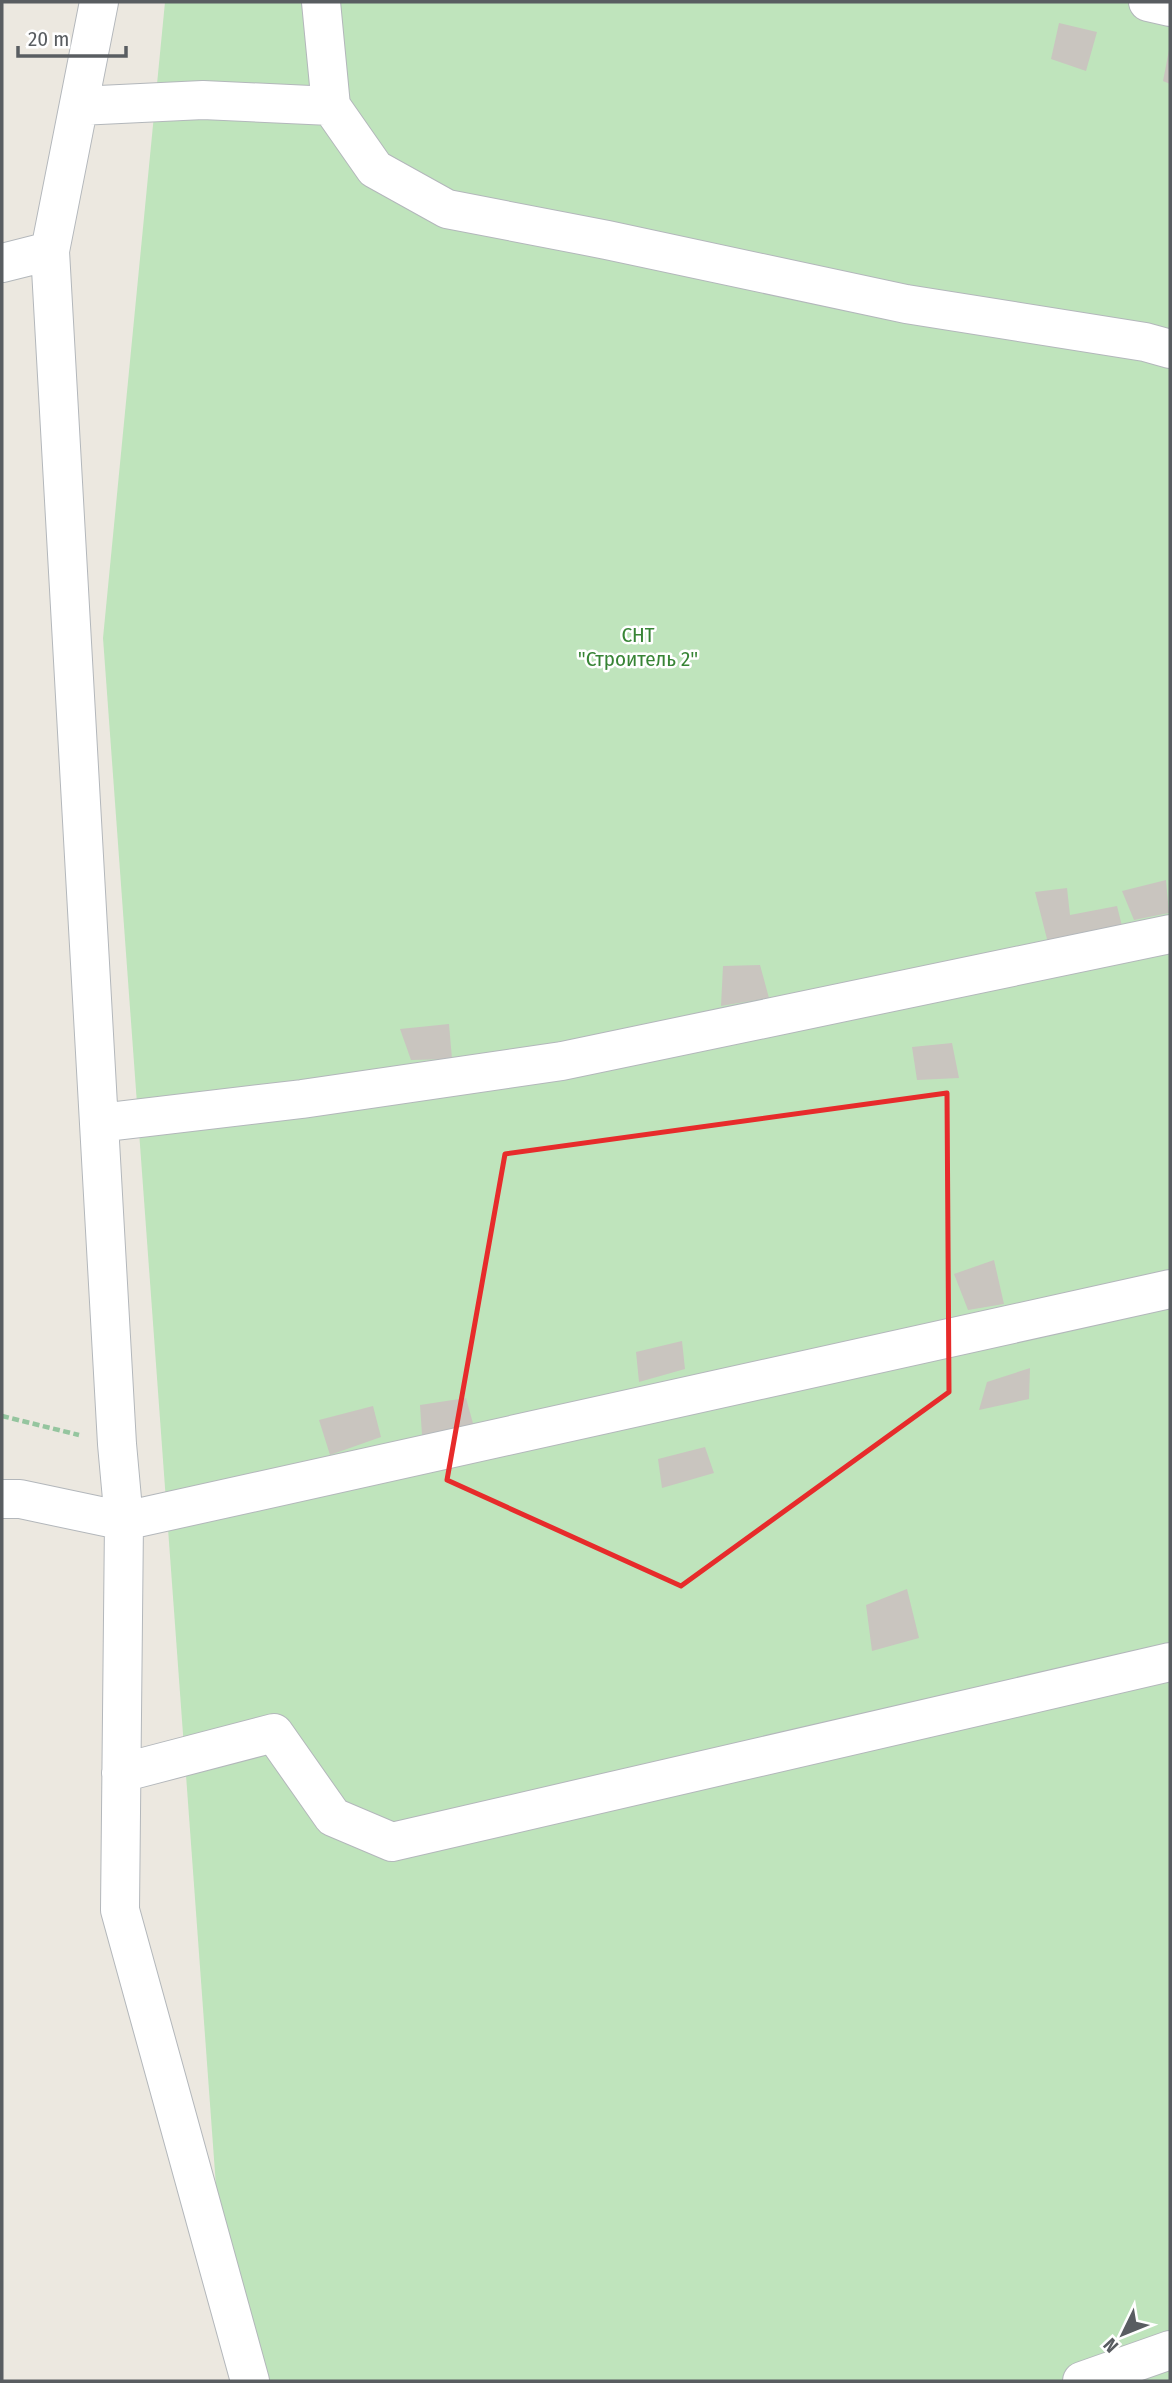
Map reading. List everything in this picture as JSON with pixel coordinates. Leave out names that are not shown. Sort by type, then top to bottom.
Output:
[{"type":"street","points":[[99,2],[50,251],[117,1444],[124,1521],[120,1910],[250,2381]]},
{"type":"street","points":[[321,2],[331,106],[375,169],[447,208],[621,242],[906,304],[1132,340],[1170,349]]},
{"type":"street","points":[[1148,2],[1170,7]]},
{"type":"street","points":[[79,106],[203,100],[331,106]]},
{"type":"street","points":[[2,263],[50,251]]},
{"type":"street","points":[[99,1123],[302,1099],[562,1061],[1170,934]]},
{"type":"street","points":[[2,1499],[20,1499],[124,1521],[1170,1289]]},
{"type":"street","points":[[121,1773],[274,1733],[333,1817],[392,1842],[1170,1662]]},
{"type":"street","points":[[1082,2381],[1170,2350]]},
{"type":"path","points":[[2,1416],[117,1444]]},
{"type":"highlighted area","points":[[947,1093],[949,1392],[681,1586],[447,1480],[505,1154]]},
{"type":"green space","name":"СНТ \"Строитель 2\"","points":[[165,2],[1170,2],[1170,2381],[235,2381],[227,2337],[103,638]]},
{"type":"building","points":[[1059,23],[1097,32],[1086,71],[1051,59]]},
{"type":"building","points":[[1170,50],[1170,84],[1163,81]]},
{"type":"building","points":[[1166,880],[1169,913],[1134,920],[1122,891]]},
{"type":"building","points":[[1067,888],[1070,915],[1117,906],[1123,930],[1048,943],[1035,892]]},
{"type":"building","points":[[760,965],[769,998],[721,1006],[723,966]]},
{"type":"building","points":[[449,1024],[452,1059],[411,1060],[400,1029]]},
{"type":"building","points":[[952,1043],[959,1078],[917,1080],[912,1047]]},
{"type":"building","points":[[994,1260],[1004,1304],[968,1310],[954,1274]]},
{"type":"building","points":[[682,1341],[685,1369],[639,1382],[636,1352]]},
{"type":"building","points":[[1030,1368],[1029,1399],[979,1410],[987,1382]]},
{"type":"building","points":[[466,1398],[474,1427],[422,1435],[420,1405]]},
{"type":"building","points":[[373,1406],[381,1437],[330,1455],[319,1420]]},
{"type":"building","points":[[705,1447],[714,1473],[662,1488],[658,1459]]},
{"type":"building","points":[[907,1589],[919,1638],[872,1651],[866,1605]]}]
